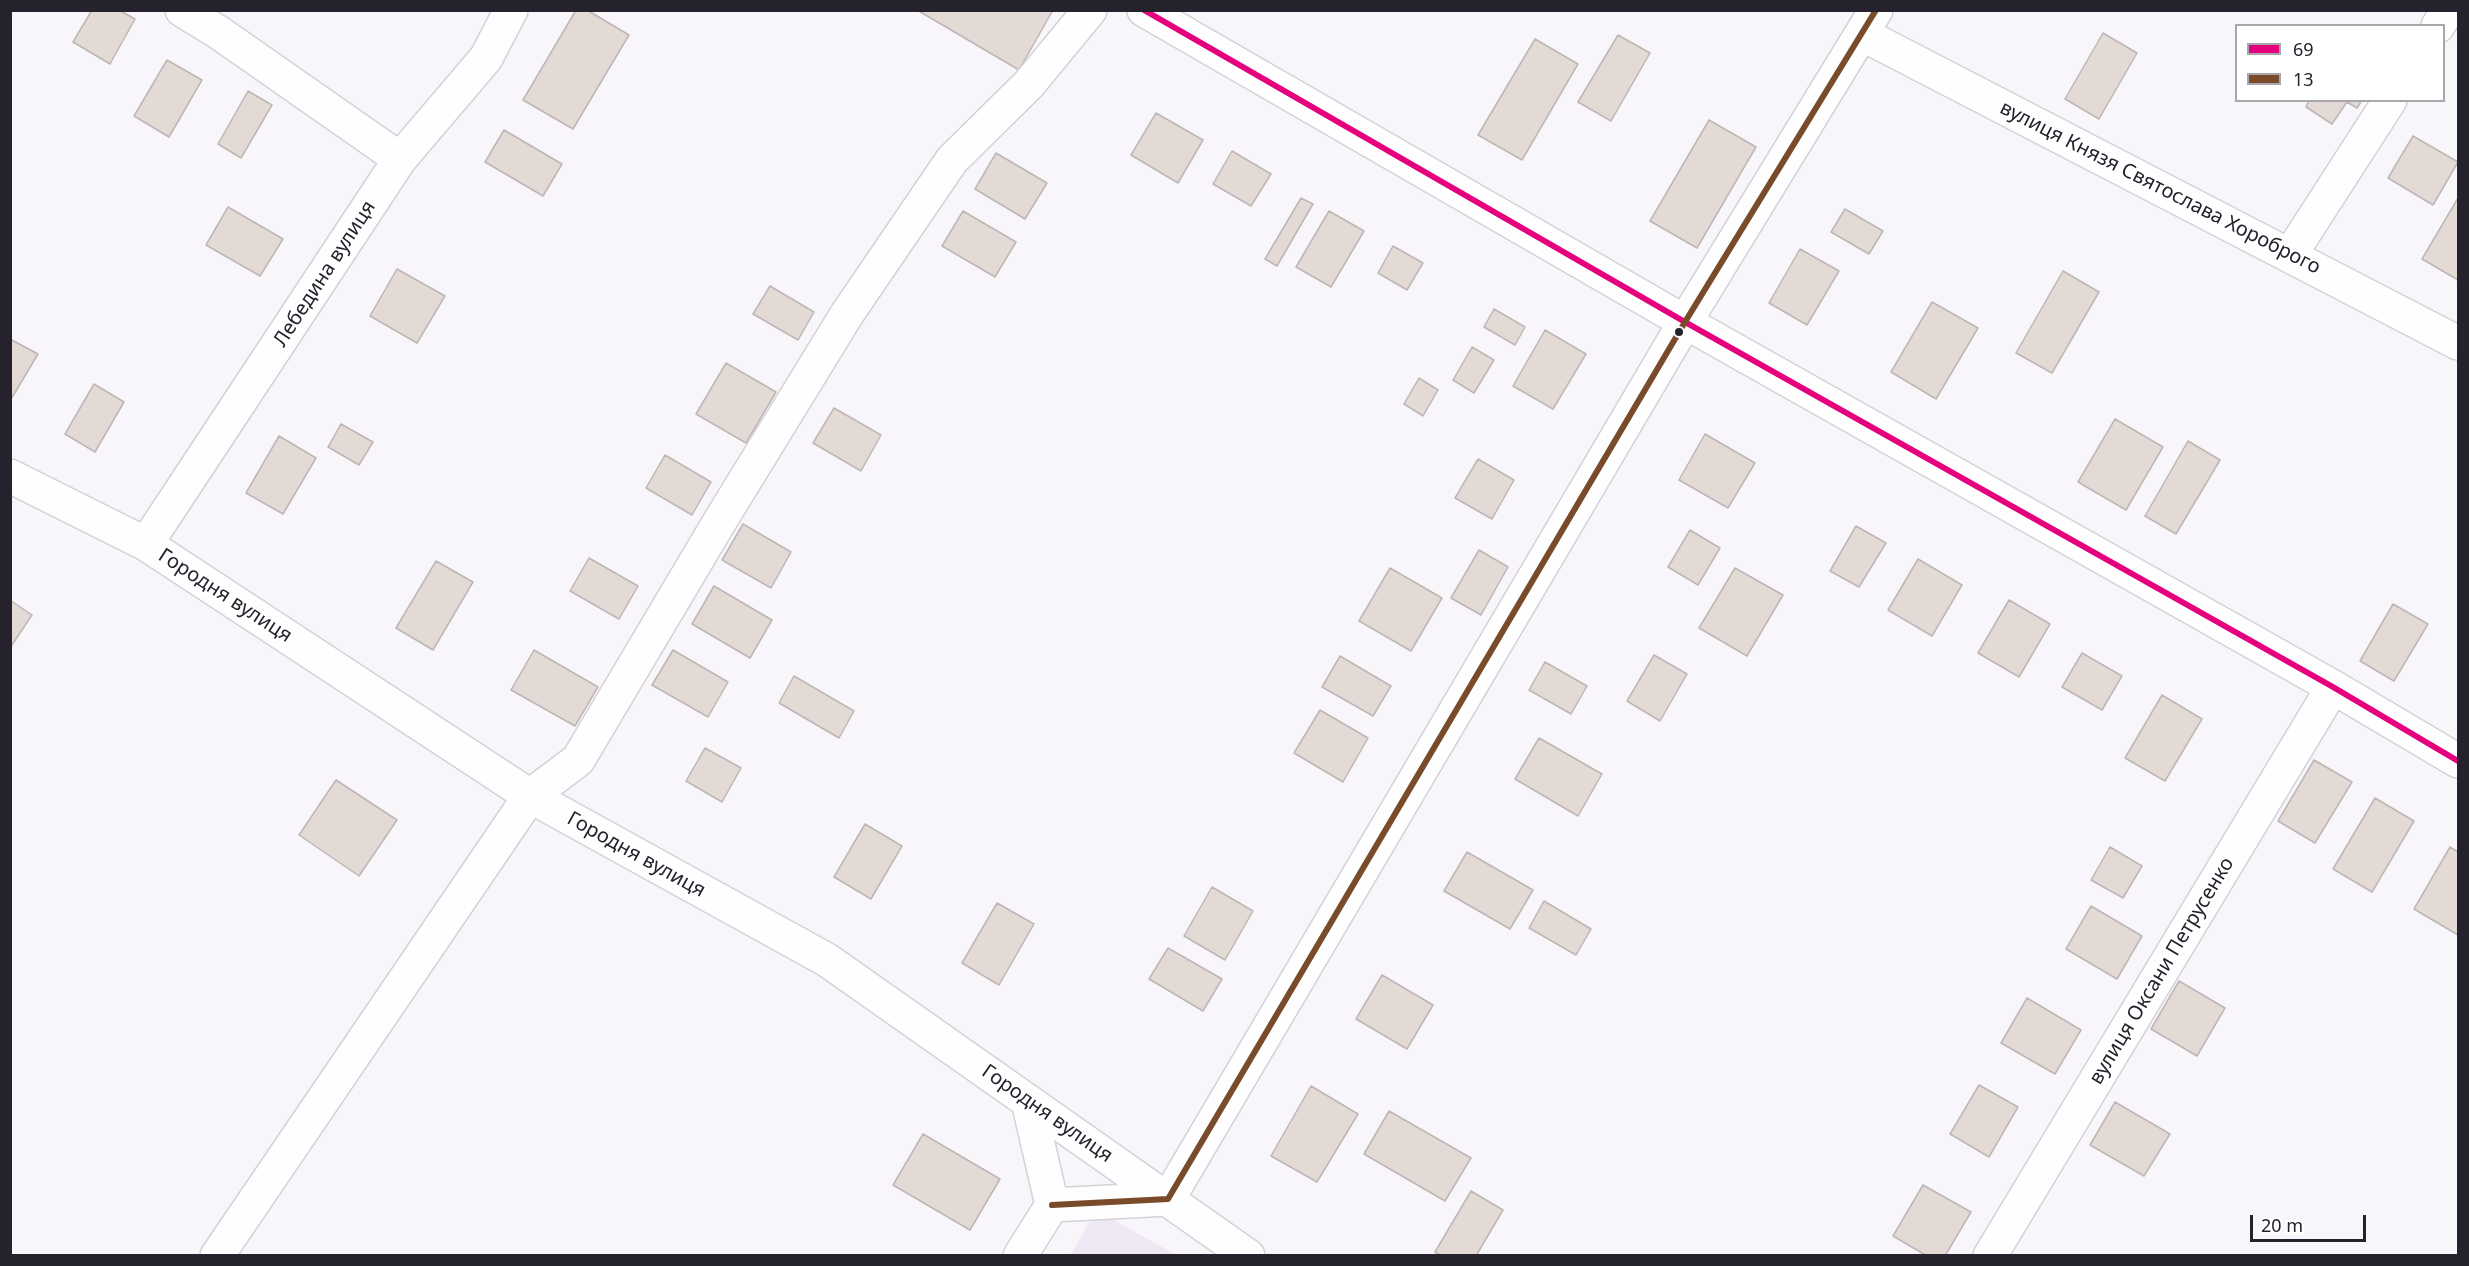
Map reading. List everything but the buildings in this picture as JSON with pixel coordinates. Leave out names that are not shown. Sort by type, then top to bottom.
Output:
[{"type":"street","points":[[182,10],[218,32],[400,159]]},
{"type":"street","name":"Лебедина вулиця","points":[[146,544],[400,159],[486,58],[511,10]]},
{"type":"street","points":[[217,1256],[530,796],[578,760],[720,521],[847,314],[952,160],[1029,84],[1090,10]]},
{"type":"street","points":[[1144,10],[1685,322],[2333,687],[2458,761]]},
{"type":"street","points":[[2439,24],[2448,10]]},
{"type":"street","points":[[1052,1205],[1168,1199],[1685,322],[1869,22]]},
{"type":"street","name":"вулиця Князя Святослава Хороброго","points":[[1869,22],[2290,255],[2458,343]]},
{"type":"street","points":[[2290,255],[2389,102]]},
{"type":"street","name":"Городня вулиця","points":[[10,476],[146,544],[530,796],[827,960],[1248,1256]]},
{"type":"street","name":"вулиця Оксани Петрусенко","points":[[1990,1256],[2333,687]]},
{"type":"street","points":[[1020,1256],[1052,1205],[1028,1101]]},
{"type":"shaded area","points":[[1096,1210],[1176,1255],[1070,1256]]},
{"type":"transit line","name":"69","points":[[1144,10],[1685,322],[2333,687],[2458,761]]},
{"type":"transit line","name":"13","points":[[1052,1205],[1168,1199],[1685,322],[1876,10]]}]
